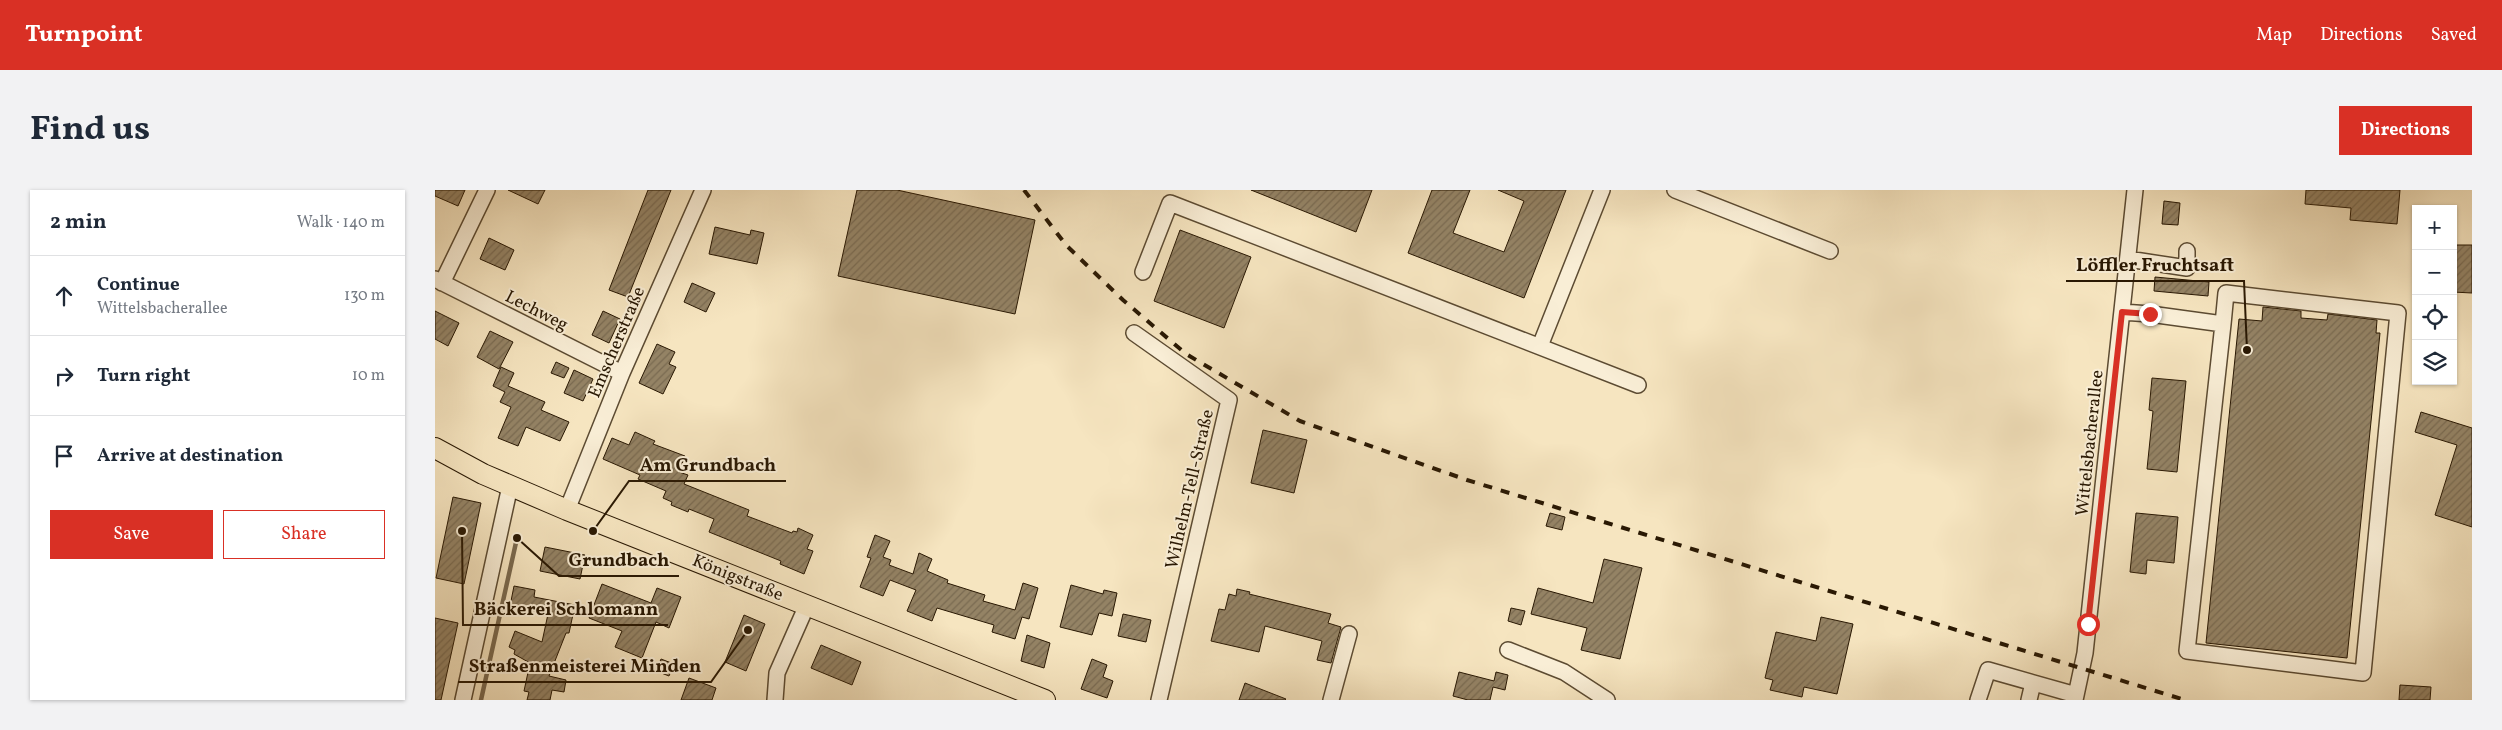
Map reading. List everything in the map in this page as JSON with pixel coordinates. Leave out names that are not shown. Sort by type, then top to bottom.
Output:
[{"type":"main road","name":"Königstraße","points":[[435,448],[510,486],[567,510],[1045,700]]},
{"type":"street","points":[[439,281],[487,190]]},
{"type":"street","name":"Emscherstraße","points":[[567,510],[622,373],[703,190]]},
{"type":"street","points":[[1540,346],[1602,190]]},
{"type":"street","points":[[1675,190],[1830,251]]},
{"type":"street","name":"Wittelsbacherallee","points":[[2076,697],[2085,653],[2135,190]]},
{"type":"street","points":[[1143,272],[1170,203],[1638,385]]},
{"type":"street","points":[[2128,259],[2187,268],[2187,250]]},
{"type":"street","name":"Lechweg","points":[[439,281],[622,373]]},
{"type":"street","points":[[2226,293],[2398,313],[2363,673],[2187,651],[2223,324],[2226,293]]},
{"type":"street","points":[[2122,312],[2223,324]]},
{"type":"street","name":"Wilhelm-Tell-Straße","points":[[1134,332],[1229,400],[1159,700]]},
{"type":"street","points":[[463,700],[510,486]]},
{"type":"street","points":[[775,700],[777,673],[807,605]]},
{"type":"street","points":[[1331,700],[1349,634]]},
{"type":"street","points":[[1508,650],[1564,672],[1607,700]]},
{"type":"street","points":[[1978,700],[1988,670],[2076,697]]},
{"type":"street","points":[[2029,700],[2033,683]]},
{"type":"building","points":[[435,190],[465,190],[458,206],[435,196]]},
{"type":"building","points":[[508,190],[545,190],[538,204]]},
{"type":"building","points":[[648,190],[671,190],[628,297],[609,290]]},
{"type":"building","points":[[857,190],[897,190],[1035,220],[1015,314],[838,276]]},
{"type":"building","points":[[1251,190],[1372,190],[1356,232]]},
{"type":"building","points":[[1432,190],[1470,190],[1453,233],[1504,252],[1524,201],[1498,190],[1566,190],[1524,298],[1408,253]]},
{"type":"building","points":[[2306,190],[2400,190],[2397,224],[2350,220],[2351,208],[2305,204]]},
{"type":"building","points":[[2164,201],[2180,203],[2178,225],[2162,224]]},
{"type":"building","points":[[715,227],[750,235],[751,230],[764,233],[757,264],[709,254]]},
{"type":"building","points":[[1180,230],[1251,257],[1224,328],[1154,301]]},
{"type":"building","points":[[489,238],[514,250],[505,270],[480,259]]},
{"type":"building","points":[[2457,245],[2472,245],[2472,293],[2457,292]]},
{"type":"building","points":[[2155,277],[2209,282],[2208,296],[2154,291]]},
{"type":"building","points":[[692,283],[715,293],[706,312],[684,302]]},
{"type":"building","points":[[2263,307],[2301,311],[2301,318],[2327,320],[2328,314],[2377,320],[2376,333],[2380,333],[2347,658],[2206,643],[2239,319],[2262,321]]},
{"type":"building","points":[[435,311],[459,323],[448,346],[435,339]]},
{"type":"building","points":[[603,311],[620,319],[609,343],[592,335]]},
{"type":"building","points":[[490,331],[513,342],[499,369],[477,357]]},
{"type":"building","points":[[657,344],[675,352],[669,364],[676,367],[663,394],[639,383]]},
{"type":"building","points":[[556,362],[569,368],[564,378],[551,373]]},
{"type":"building","points":[[501,367],[514,373],[508,386],[545,402],[541,410],[569,422],[560,441],[526,427],[518,446],[498,438],[511,407],[500,402],[505,392],[493,386]]},
{"type":"building","points":[[574,370],[593,379],[583,401],[564,393]]},
{"type":"building","points":[[2152,378],[2186,381],[2177,472],[2147,469],[2153,411],[2149,410]]},
{"type":"building","points":[[2421,412],[2472,428],[2472,527],[2435,515],[2457,445],[2415,432]]},
{"type":"building","points":[[1263,430],[1307,440],[1294,493],[1251,483]]},
{"type":"building","points":[[635,432],[655,441],[653,444],[685,456],[679,472],[688,475],[684,484],[749,510],[747,516],[792,533],[793,531],[797,532],[798,528],[813,535],[807,549],[813,551],[804,574],[780,564],[781,561],[709,532],[714,519],[689,509],[688,512],[671,505],[672,502],[663,498],[666,491],[638,479],[640,475],[603,459],[612,438],[629,445]]},
{"type":"building","points":[[453,497],[481,503],[464,584],[436,578]]},
{"type":"building","points":[[1550,513],[1565,517],[1562,530],[1546,526]]},
{"type":"building","points":[[2136,513],[2178,517],[2174,563],[2147,560],[2146,574],[2130,572]]},
{"type":"building","points":[[875,535],[890,541],[883,557],[891,560],[889,565],[913,574],[919,553],[932,559],[927,571],[948,580],[947,583],[985,595],[983,601],[1015,610],[1023,583],[1038,588],[1029,619],[1022,617],[1015,639],[992,632],[994,625],[937,608],[932,621],[907,611],[916,590],[890,580],[883,596],[860,587],[871,558],[867,557]]},
{"type":"building","points":[[545,547],[585,555],[580,579],[540,571]]},
{"type":"building","points":[[1604,559],[1642,568],[1620,659],[1581,650],[1587,628],[1531,614],[1538,588],[1593,603]]},
{"type":"building","points":[[602,584],[651,603],[657,588],[681,597],[669,628],[656,622],[642,658],[615,647],[622,631],[589,618]]},
{"type":"building","points":[[1071,585],[1103,594],[1104,590],[1117,593],[1112,616],[1099,613],[1092,635],[1060,627]]},
{"type":"building","points":[[514,586],[535,590],[534,597],[575,605],[569,633],[566,633],[549,676],[566,680],[564,692],[552,690],[550,700],[527,700],[529,692],[524,691],[530,663],[514,654],[515,650],[509,647],[515,631],[542,642],[548,614],[510,606]]},
{"type":"building","points":[[1237,589],[1250,592],[1249,594],[1331,614],[1328,623],[1341,627],[1331,663],[1317,660],[1322,641],[1265,626],[1259,652],[1211,641],[1219,609],[1225,610],[1229,594],[1236,596]]},
{"type":"building","points":[[1511,608],[1525,611],[1521,625],[1508,621]]},
{"type":"building","points":[[1123,614],[1151,620],[1146,642],[1118,636]]},
{"type":"building","points":[[744,615],[765,624],[746,671],[725,662]]},
{"type":"building","points":[[1821,617],[1853,624],[1837,694],[1804,687],[1802,697],[1770,690],[1773,680],[1765,678],[1776,632],[1816,641]]},
{"type":"building","points":[[435,618],[458,623],[441,700],[435,700]]},
{"type":"building","points":[[1027,635],[1050,643],[1044,668],[1021,661]]},
{"type":"building","points":[[821,645],[861,662],[852,685],[811,668]]},
{"type":"building","points":[[661,659],[674,664],[669,676],[656,671]]},
{"type":"building","points":[[1092,659],[1107,665],[1103,677],[1113,681],[1107,698],[1081,689]]},
{"type":"building","points":[[1459,672],[1494,681],[1496,672],[1508,675],[1505,690],[1493,687],[1490,700],[1468,700],[1453,696]]},
{"type":"building","points":[[689,678],[716,688],[712,700],[681,700]]},
{"type":"building","points":[[1245,683],[1286,699],[1239,700]]},
{"type":"building","points":[[2400,685],[2431,687],[2430,700],[2399,700]]},
{"type":"waterway","points":[[481,700],[517,538]]},
{"type":"railway","points":[[1024,190],[1066,245],[1123,300],[1186,354],[1300,421],[1467,480],[2185,700]]},
{"type":"place","name":"Löffler Fruchtsaft","points":[[2247,350]]},
{"type":"place","name":"Bäckerei Schlomann","points":[[462,531]]},
{"type":"place","name":"Am Grundbach","points":[[593,531]]},
{"type":"place","name":"Grundbach","points":[[517,538]]},
{"type":"place","name":"Straßenmeisterei Minden","points":[[748,630]]},
{"type":"route","points":[[2088,624],[2122,312],[2150,314]]}]
